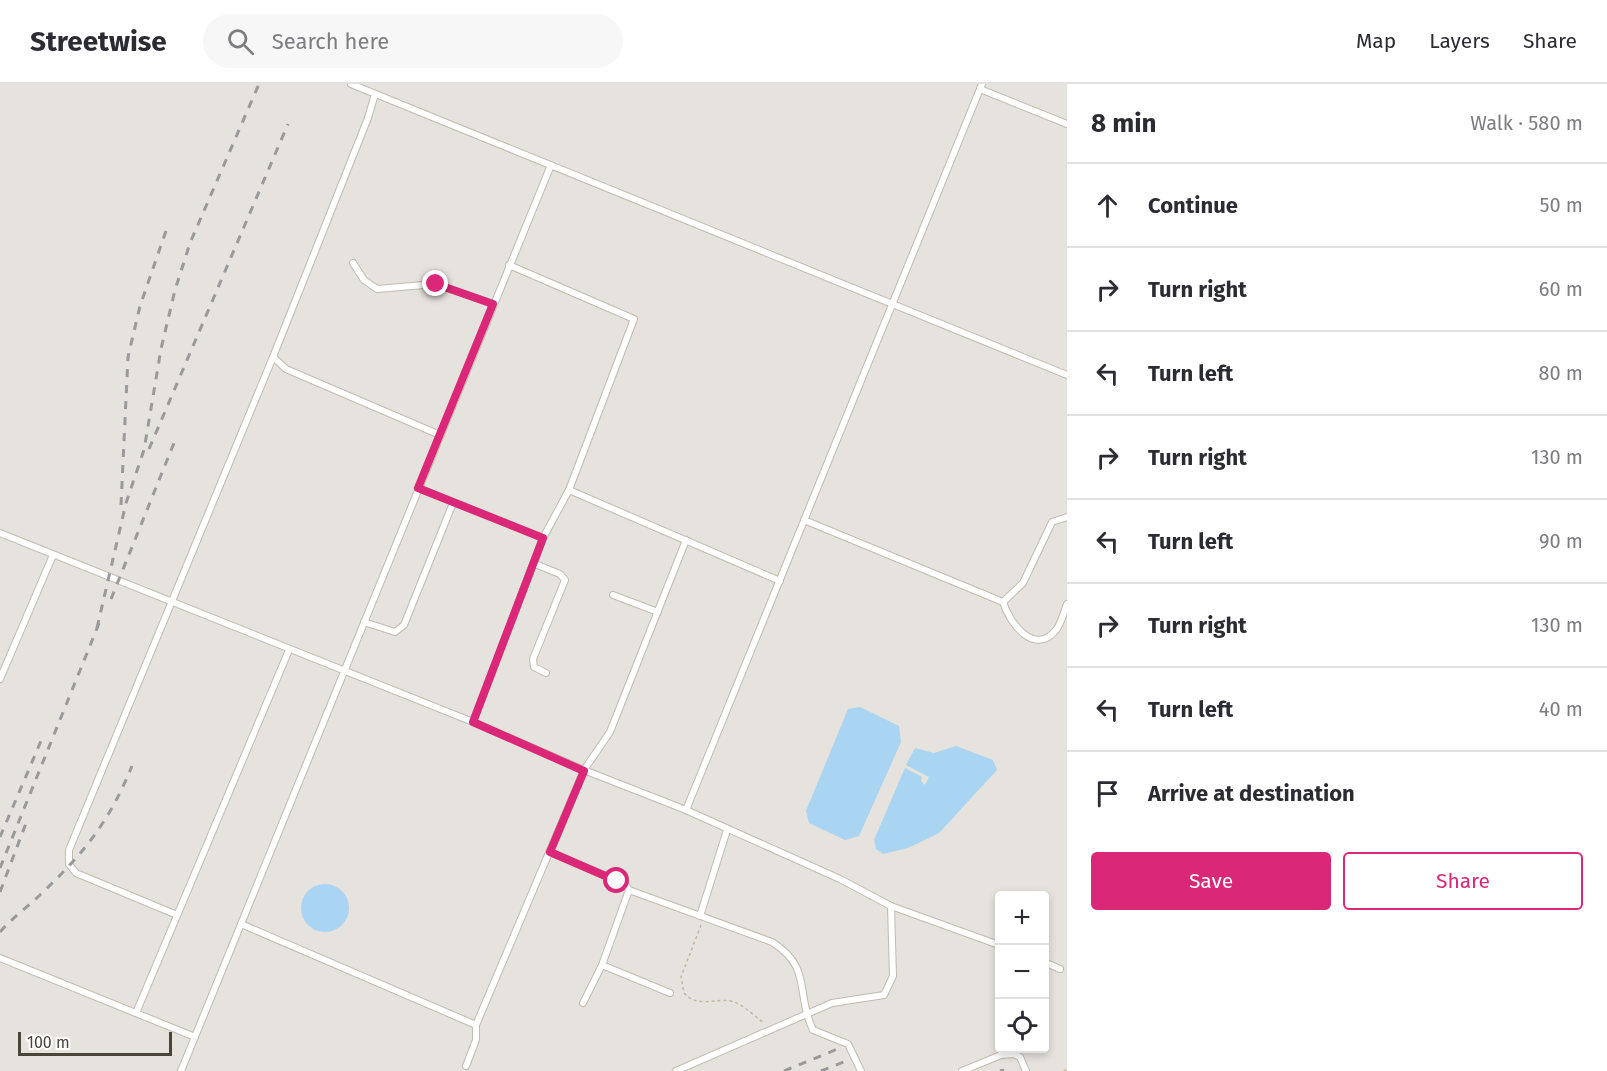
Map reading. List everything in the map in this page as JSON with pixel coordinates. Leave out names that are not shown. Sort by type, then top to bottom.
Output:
[{"type":"lane","points":[[351,84],[1067,375]]},
{"type":"lane","points":[[686,810],[981,87],[1067,124]]},
{"type":"lane","points":[[177,915],[76,873],[68,860],[69,849],[273,357],[364,129],[375,94]]},
{"type":"lane","points":[[181,1071],[551,165]]},
{"type":"lane","points":[[353,263],[364,280],[377,290],[436,284],[493,304]]},
{"type":"lane","points":[[473,722],[543,538],[569,490],[634,319],[509,265]]},
{"type":"lane","points":[[273,357],[286,369],[440,435]]},
{"type":"lane","points":[[418,488],[543,538]]},
{"type":"lane","points":[[569,490],[780,581]]},
{"type":"lane","points":[[364,622],[388,632],[400,630],[453,503]]},
{"type":"lane","points":[[1003,602],[1023,583],[1052,522],[1067,517]]},
{"type":"lane","points":[[804,520],[1003,602],[1010,622],[1018,631],[1035,639],[1044,639],[1056,630],[1067,604]]},
{"type":"lane","points":[[0,533],[473,722],[584,771],[686,810],[840,879],[891,906],[995,944]]},
{"type":"lane","points":[[466,1066],[476,1040],[476,1025],[584,771],[610,732],[686,540]]},
{"type":"lane","points":[[0,679],[54,555]]},
{"type":"lane","points":[[535,564],[560,574],[565,580],[533,659],[534,667],[546,673]]},
{"type":"lane","points":[[613,595],[658,612]]},
{"type":"lane","points":[[136,1013],[289,650]]},
{"type":"lane","points":[[700,916],[727,830]]},
{"type":"lane","points":[[550,852],[626,885],[629,890],[772,942],[788,952],[797,964],[805,1014],[813,1030],[848,1044],[861,1071]]},
{"type":"lane","points":[[583,1003],[602,965],[629,890]]},
{"type":"lane","points":[[676,1071],[832,1003],[884,995],[893,976],[891,906]]},
{"type":"lane","points":[[241,924],[476,1025]]},
{"type":"lane","points":[[0,958],[195,1036]]},
{"type":"lane","points":[[1049,964],[1060,969]]},
{"type":"lane","points":[[602,965],[670,993]]},
{"type":"lane","points":[[962,1071],[1007,1053],[1020,1057],[1026,1071]]},
{"type":"path","points":[[700,916],[702,923],[681,977],[684,993],[697,1002],[730,1001],[738,1004],[772,1029]]},
{"type":"shaded area","points":[[0,84],[1067,84],[1067,1071],[0,1071]]},
{"type":"water","points":[[860,707],[899,726],[901,742],[859,836],[845,840],[809,823],[806,811],[848,709]]},
{"type":"water","points":[[956,746],[993,760],[997,770],[939,833],[908,848],[883,854],[876,849],[874,840],[905,768],[922,777],[921,781],[925,785],[929,777],[906,765],[915,748],[934,753]]},
{"type":"water","points":[[325,884],[342,891],[349,908],[342,925],[325,932],[308,925],[301,908],[308,891]]},
{"type":"railway","points":[[97,628],[126,503],[144,450],[161,349],[175,290],[190,243],[259,84]]},
{"type":"railway","points":[[149,449],[288,124]]},
{"type":"railway","points":[[121,505],[128,357],[140,306],[167,228]]},
{"type":"railway","points":[[111,599],[174,443]]},
{"type":"railway","points":[[0,868],[100,621]]},
{"type":"railway","points":[[0,837],[41,741]]},
{"type":"railway","points":[[0,932],[57,879],[83,850],[105,820],[132,766]]},
{"type":"railway","points":[[0,892],[28,818]]},
{"type":"railway","points":[[784,1071],[840,1048]]},
{"type":"railway","points":[[821,1071],[846,1061]]},
{"type":"railway","points":[[1000,1071],[1004,1070]]},
{"type":"route","points":[[436,284],[493,304],[418,488],[543,538],[473,722],[584,771],[550,852],[617,881]]}]
